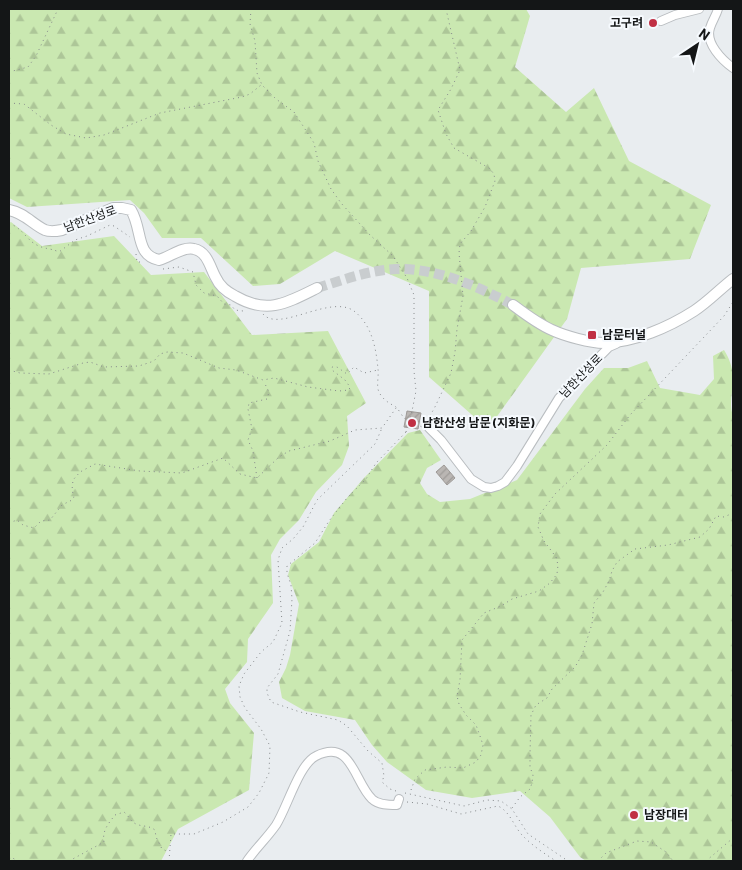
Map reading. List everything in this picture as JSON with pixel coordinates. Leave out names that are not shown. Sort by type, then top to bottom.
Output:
[{"type":"main road","name":"남한산성로","points":[[9,210],[23,215],[45,230],[53,231],[62,230],[113,208],[131,210],[138,225],[142,249],[147,256],[159,260],[186,249],[198,250],[206,257],[216,280],[224,289],[250,304],[264,306],[280,305],[318,288]]},
{"type":"main road","name":"남한산성로","points":[[513,305],[533,320],[551,330],[603,343],[623,340],[651,332],[694,311],[733,279]]},
{"type":"lane","points":[[661,22],[675,15],[699,9]]},
{"type":"lane","points":[[718,9],[709,37],[715,49],[733,68]]},
{"type":"lane","name":"남한산성로","points":[[428,424],[471,479],[484,487],[498,486],[505,482],[513,471],[559,398],[609,347],[623,340]]},
{"type":"lane","points":[[247,861],[276,825],[298,778],[313,757],[327,752],[336,752],[347,759],[372,800],[386,805],[400,797]]},
{"type":"path","points":[[9,72],[28,67],[40,49],[58,9]]},
{"type":"path","points":[[251,9],[250,24],[255,41],[257,73],[262,85],[276,99],[294,112],[314,143],[318,162],[331,188],[341,203],[370,235],[393,256],[408,278],[414,295],[414,371],[416,391],[406,432],[376,463],[366,479],[347,498],[315,543],[287,566],[292,599],[290,631],[278,674],[267,688],[267,693],[272,702],[300,712],[338,720],[347,726],[368,751],[382,763],[384,776],[382,782],[406,802],[427,804],[461,814],[498,806],[503,808],[510,816],[524,838],[556,861]]},
{"type":"path","points":[[428,424],[451,373],[455,352],[463,296],[459,253],[460,244],[471,231],[485,207],[495,181],[494,174],[489,168],[454,148],[440,121],[438,110],[460,70],[446,9]]},
{"type":"path","points":[[9,103],[24,104],[66,134],[86,138],[104,135],[160,112],[242,97],[250,94],[262,85]]},
{"type":"path","points":[[9,224],[13,224],[43,249],[51,248],[59,252],[75,240],[110,225],[128,236]]},
{"type":"path","points":[[137,250],[137,262],[147,265]]},
{"type":"path","points":[[160,269],[179,267],[189,270],[193,272],[196,285],[204,293],[217,296],[224,304],[231,305],[235,310],[248,312]]},
{"type":"path","points":[[411,790],[415,779],[426,770],[447,767],[463,768],[476,762],[481,755],[483,745],[476,725],[466,715],[459,704],[457,696],[460,680],[462,640],[484,613],[512,599],[539,591],[550,583],[556,574],[558,565],[556,557],[544,541],[538,527],[540,514],[555,494],[607,445],[630,415],[724,316],[733,302]]},
{"type":"path","points":[[264,306],[263,316],[277,320],[312,310],[329,308],[351,309],[367,325],[372,338],[378,370],[379,391],[389,405],[396,408],[405,419]]},
{"type":"path","points":[[9,370],[20,373],[49,374],[90,362],[104,367],[139,366],[154,361],[160,354],[166,352],[183,353],[219,368],[236,370],[264,380],[274,378],[308,387],[339,391],[349,390],[350,387],[345,380],[332,370],[332,367],[338,367],[347,374],[354,367],[364,373],[378,370]]},
{"type":"path","points":[[258,478],[248,440],[252,429],[248,409],[249,403],[266,399],[269,392],[264,380]]},
{"type":"path","points":[[169,861],[171,834],[194,834],[223,822],[248,806],[259,793],[269,773],[270,746],[262,729],[245,708],[240,698],[239,686],[244,674],[261,652],[273,642],[282,623],[278,560],[282,548],[303,527],[317,500],[375,444],[382,428],[396,408]]},
{"type":"path","points":[[258,478],[279,457],[289,451],[330,441],[355,430],[382,428]]},
{"type":"path","points":[[9,523],[17,520],[23,525],[34,528],[41,521],[50,520],[62,505],[74,497],[72,490],[74,480],[80,472],[96,464],[140,471],[182,473],[223,458],[240,474],[258,478]]},
{"type":"path","points":[[512,809],[520,797],[530,789],[532,783],[533,775],[530,767],[531,714],[536,705],[546,698],[575,667],[582,655],[592,624],[594,603],[610,581],[612,571],[617,562],[635,549],[668,545],[700,536],[709,529],[716,516],[724,517],[733,513]]},
{"type":"path","points":[[400,797],[464,806],[487,800],[501,801],[512,809],[528,834],[568,861]]},
{"type":"path","points":[[69,861],[104,842],[103,836],[107,825],[115,815],[124,812],[137,825],[148,826],[155,830],[162,849],[170,852]]},
{"type":"path","points":[[706,861],[733,838]]},
{"type":"path","points":[[598,861],[606,853],[637,840],[651,842],[666,852],[673,861]]},
{"type":"path","points":[[9,856],[18,861]]},
{"type":"green space","points":[[9,9],[526,9],[530,16],[515,67],[566,112],[594,88],[629,161],[711,205],[690,259],[581,268],[567,319],[488,429],[429,377],[429,291],[335,251],[280,284],[253,286],[201,238],[162,238],[144,213],[130,200],[27,207],[9,198]]},
{"type":"green space","points":[[11,222],[42,246],[114,236],[151,275],[204,272],[252,335],[328,331],[366,403],[347,416],[349,446],[342,465],[316,492],[299,520],[280,539],[271,555],[273,603],[248,639],[247,662],[225,689],[230,703],[254,733],[249,790],[178,829],[161,861],[9,861],[9,223]]},
{"type":"green space","points":[[724,350],[730,362],[733,376],[731,406],[733,415],[733,861],[586,861],[580,857],[550,817],[520,791],[472,798],[426,790],[387,762],[372,745],[355,720],[305,711],[282,698],[279,682],[290,655],[299,604],[288,575],[291,564],[319,542],[334,513],[364,478],[408,433],[420,430],[441,460],[427,468],[420,483],[427,494],[440,502],[470,499],[517,480],[585,389],[604,368],[628,368],[647,361],[660,388],[700,395],[714,379],[713,356]]},
{"type":"building","name":"남한산성 남문 (지화문)","points":[[407,411],[421,413],[418,429],[404,427]]},
{"type":"building","points":[[444,465],[455,478],[447,485],[436,472]]},
{"type":"tunnel","points":[[317,288],[376,271],[411,269],[442,275],[471,285],[513,305]]},
{"type":"place","name":"고구려","points":[[653,23]]},
{"type":"place","name":"남문터널","points":[[592,335]]},
{"type":"place","name":"남한산성 남문 (지화문)","points":[[412,423]]},
{"type":"place","name":"남장대터","points":[[634,815]]}]
